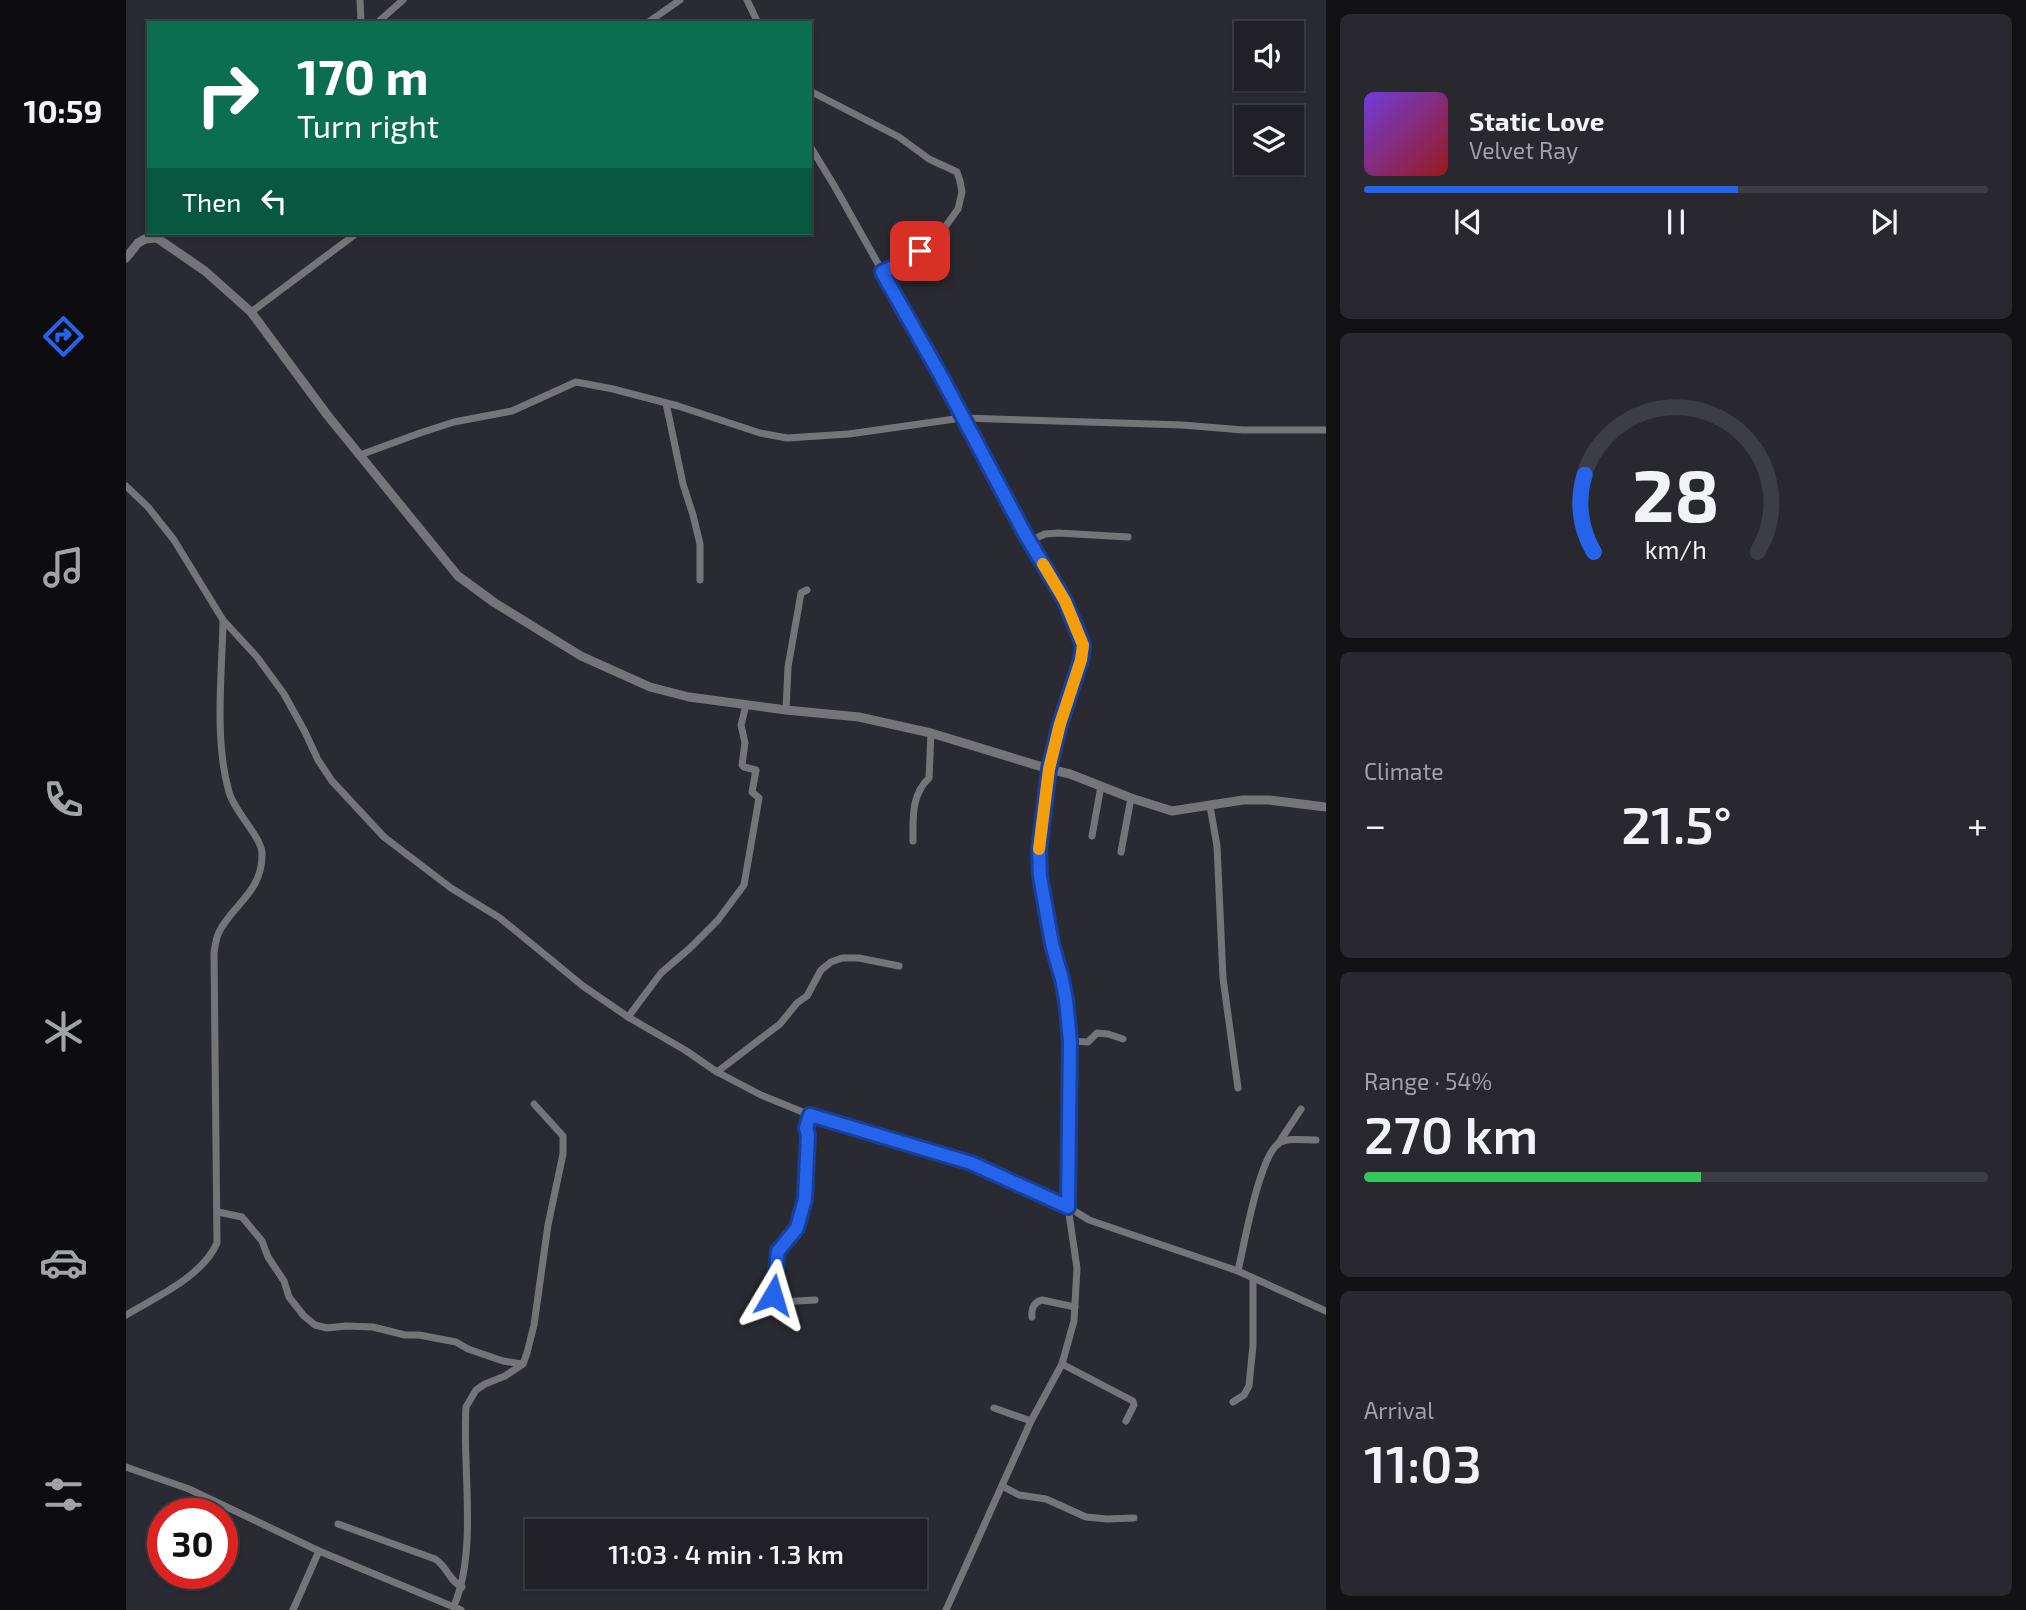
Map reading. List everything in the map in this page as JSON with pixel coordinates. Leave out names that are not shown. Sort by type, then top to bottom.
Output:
[{"type":"street","points":[[360,0],[361,21]]},
{"type":"street","points":[[379,21],[403,0]]},
{"type":"street","points":[[650,21],[680,0]]},
{"type":"street","points":[[747,0],[757,21]]},
{"type":"street","points":[[812,92],[899,136],[929,159],[957,172],[961,181],[962,192],[958,209],[935,241],[906,261],[882,272]]},
{"type":"street","points":[[812,149],[1065,601],[1083,645],[1049,769],[1039,851],[1040,876],[1052,944],[1066,1000],[1070,1041],[1068,1207],[1077,1268],[1075,1307],[1070,1339],[1062,1364],[1031,1421],[946,1610]]},
{"type":"street","points":[[126,258],[147,234]]},
{"type":"street","points":[[150,235],[169,245],[205,271],[251,312],[328,416],[458,576],[495,603],[581,656],[650,687],[689,697],[859,717],[930,733],[1070,774],[1172,811],[1243,800],[1269,800],[1326,807]]},
{"type":"street","points":[[251,312],[354,235]]},
{"type":"street","points":[[360,455],[454,422],[512,411],[576,382],[666,403],[760,433],[787,438],[849,435],[962,418],[1183,425],[1243,430],[1326,430]]},
{"type":"street","points":[[666,403],[683,484],[700,544],[700,580]]},
{"type":"street","points":[[126,486],[148,507],[174,540],[223,620],[257,657],[284,694],[331,780],[384,837],[451,888],[500,918],[583,986],[628,1017],[717,1072],[761,1095],[810,1115],[971,1163],[1068,1207],[1089,1220],[1238,1270],[1326,1311]]},
{"type":"street","points":[[1029,541],[1045,534],[1058,533],[1128,537]]},
{"type":"street","points":[[786,710],[788,667],[797,613],[801,593],[807,590]]},
{"type":"street","points":[[126,1315],[181,1283],[206,1260],[217,1243],[214,953],[220,930],[254,886],[262,852],[259,842],[236,810],[221,757],[223,620]]},
{"type":"street","points":[[628,1017],[661,972],[718,920],[744,885],[760,798],[752,792],[756,770],[742,765],[745,743],[741,725],[746,705]]},
{"type":"street","points":[[913,841],[915,799],[929,778],[930,733]]},
{"type":"street","points":[[1092,836],[1101,786]]},
{"type":"street","points":[[1121,852],[1131,798]]},
{"type":"street","points":[[1210,806],[1217,846],[1223,978],[1238,1088]]},
{"type":"street","points":[[717,1072],[780,1024],[796,1003],[807,996],[821,970],[831,962],[842,958],[859,958],[899,966]]},
{"type":"street","points":[[1070,1041],[1087,1042],[1097,1033],[1124,1039]]},
{"type":"street","points":[[126,1467],[190,1489],[319,1550],[458,1608],[467,1535],[466,1407],[476,1390],[523,1364],[534,1325],[548,1225],[564,1143],[563,1136],[534,1104]]},
{"type":"street","points":[[1238,1270],[1259,1181],[1271,1151],[1301,1109]]},
{"type":"street","points":[[810,1115],[806,1128],[805,1199],[797,1228],[778,1251],[773,1295],[779,1302],[815,1300]]},
{"type":"street","points":[[1278,1144],[1286,1140],[1316,1140]]},
{"type":"street","points":[[218,1212],[242,1217],[262,1241],[284,1281],[289,1297],[315,1325],[327,1328],[373,1327],[405,1335],[419,1335],[456,1342],[475,1352],[523,1364]]},
{"type":"street","points":[[1233,1402],[1244,1395],[1249,1386],[1253,1345],[1253,1278]]},
{"type":"street","points":[[1032,1317],[1031,1311],[1038,1301],[1042,1300],[1075,1307]]},
{"type":"street","points":[[1062,1364],[1133,1401],[1134,1405],[1126,1421]]},
{"type":"street","points":[[994,1408],[1031,1421]]},
{"type":"street","points":[[1002,1486],[1019,1495],[1046,1499],[1087,1517],[1134,1518]]},
{"type":"street","points":[[338,1524],[435,1559],[443,1564],[456,1584],[462,1587]]},
{"type":"street","points":[[293,1610],[319,1550]]},
{"type":"slow traffic","points":[[1039,849],[1049,769],[1083,645],[1065,601],[1043,564]]},
{"type":"route","points":[[773,1295],[778,1251],[799,1225],[805,1199],[806,1128],[810,1115],[971,1163],[1068,1207],[1070,1041],[1066,1000],[1052,944],[1040,876],[1039,851],[1049,769],[1083,645],[1065,601],[1025,534],[882,272],[920,251]]}]
